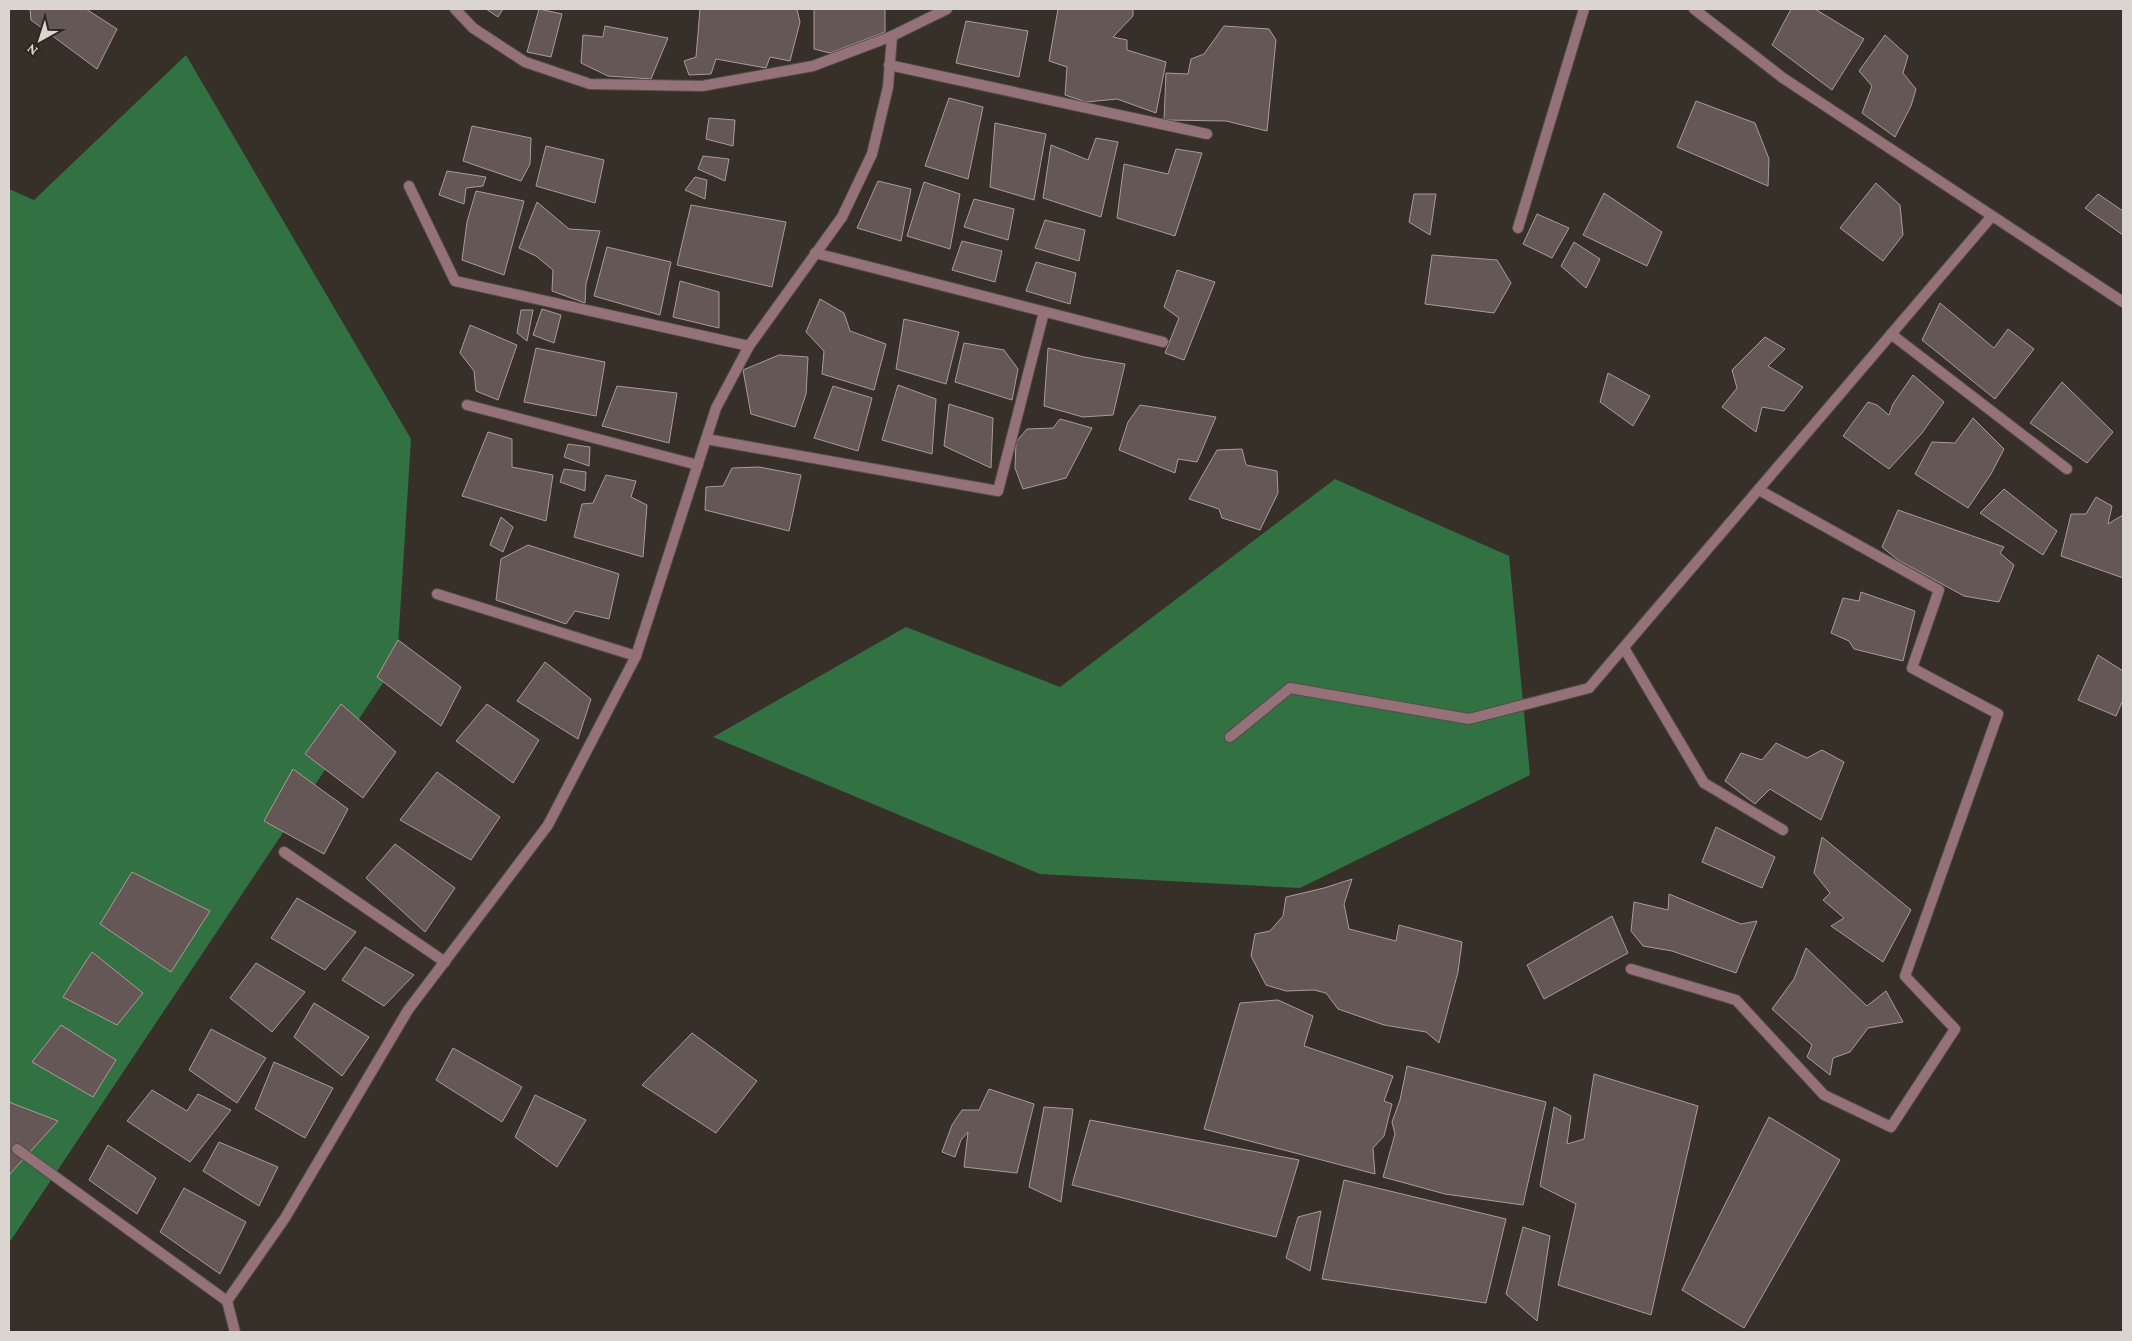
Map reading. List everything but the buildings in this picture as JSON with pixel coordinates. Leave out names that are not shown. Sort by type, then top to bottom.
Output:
[{"type":"street","points":[[455,9],[472,28],[525,62],[590,84],[702,86],[813,66],[892,36],[947,9]]},
{"type":"street","points":[[1518,228],[1584,9]]},
{"type":"street","points":[[1694,9],[1783,78],[2123,302]]},
{"type":"street","points":[[227,1301],[285,1218],[408,1010],[548,825],[636,656],[716,408],[749,346],[842,217],[872,154],[888,87],[892,36]]},
{"type":"street","points":[[889,65],[1207,134]]},
{"type":"street","points":[[409,186],[455,281],[749,346]]},
{"type":"street","points":[[1230,737],[1290,688],[1469,719],[1589,688],[1992,216]]},
{"type":"street","points":[[815,253],[1163,342]]},
{"type":"street","points":[[706,439],[998,491],[1044,312]]},
{"type":"street","points":[[1891,334],[2067,470]]},
{"type":"street","points":[[467,406],[698,465]]},
{"type":"street","points":[[1631,969],[1736,1000],[1824,1095],[1891,1127],[1955,1029],[1904,976],[1998,714],[1912,668],[1939,590],[1759,490]]},
{"type":"street","points":[[437,594],[636,656]]},
{"type":"street","points":[[1624,648],[1704,783],[1783,830]]},
{"type":"street","points":[[284,852],[445,962]]},
{"type":"street","points":[[17,1150],[227,1301],[235,1332]]},
{"type":"green space","points":[[186,55],[411,439],[397,662],[9,1243],[9,189],[34,200]]},
{"type":"green space","points":[[1335,479],[1509,556],[1530,775],[1300,888],[1040,874],[713,737],[906,627],[1060,687]]}]
